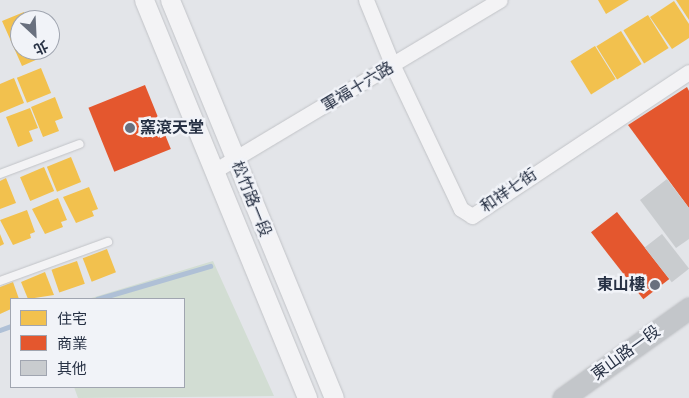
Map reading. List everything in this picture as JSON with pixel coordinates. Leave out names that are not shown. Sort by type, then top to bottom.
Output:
[{"type":"main road","name":"東山路一段","points":[[563,398],[689,308]]},
{"type":"street","name":"松竹路一段","points":[[144,0],[307,398]]},
{"type":"street","name":"松竹路一段","points":[[170,0],[334,398]]},
{"type":"street","points":[[366,0],[393,66]]},
{"type":"street","name":"軍福十六路","points":[[214,171],[236,161],[500,0]]},
{"type":"street","name":"和祥七街","points":[[393,66],[461,208],[472,216],[689,72]]},
{"type":"lane","points":[[0,174],[80,144]]},
{"type":"lane","points":[[0,281],[108,242]]},
{"type":"shaded area","points":[[213,261],[274,396],[78,398],[74,388],[185,388],[185,298],[91,298]]},
{"type":"building: 住宅","points":[[598,0],[629,0],[606,14]]},
{"type":"building: 住宅","points":[[676,0],[689,0],[689,20]]},
{"type":"building: 住宅","points":[[674,1],[689,24],[689,38],[672,49],[650,17]]},
{"type":"building: 住宅","points":[[648,15],[669,48],[644,63],[623,30]]},
{"type":"building: 住宅","points":[[10,18],[10,39],[2,21]]},
{"type":"building: 住宅","points":[[621,31],[642,64],[617,79],[596,46]]},
{"type":"building: 住宅","points":[[595,46],[616,79],[591,94],[570,61]]},
{"type":"building: 住宅","points":[[19,60],[36,60],[22,66]]},
{"type":"building: 住宅","points":[[41,68],[51,93],[27,103],[17,78]]},
{"type":"building: 住宅","points":[[14,78],[24,103],[0,113],[0,84]]},
{"type":"building: 住宅","points":[[55,97],[63,118],[55,121],[59,131],[43,137],[31,107]]},
{"type":"building: 住宅","points":[[30,108],[38,128],[29,131],[33,141],[18,147],[6,117]]},
{"type":"building: 住宅","points":[[71,157],[81,182],[57,192],[47,167]]},
{"type":"building: 住宅","points":[[44,167],[54,191],[30,201],[20,177]]},
{"type":"building: 住宅","points":[[6,178],[16,203],[0,209],[0,181]]},
{"type":"building: 住宅","points":[[89,187],[98,209],[92,211],[94,216],[76,223],[63,197]]},
{"type":"building: 住宅","points":[[58,198],[67,220],[61,222],[63,227],[45,234],[32,209]]},
{"type":"building: 住宅","points":[[27,210],[35,232],[30,234],[31,238],[13,245],[0,220]]},
{"type":"building: 住宅","points":[[0,234],[4,244],[0,246]]},
{"type":"building: 住宅","points":[[107,249],[116,272],[92,282],[83,258]]},
{"type":"building: 住宅","points":[[77,261],[85,284],[59,292],[51,270]]},
{"type":"building: 住宅","points":[[45,272],[54,295],[28,298],[21,282]]},
{"type":"building: 住宅","points":[[13,282],[19,298],[10,298],[10,309],[0,314],[0,287]]},
{"type":"building: 商業","name":"窯滾天堂","points":[[145,85],[171,149],[114,172],[88,108]]},
{"type":"building: 商業","points":[[687,87],[689,91],[689,208],[628,125]]},
{"type":"building: 商業","points":[[617,212],[669,279],[643,299],[591,232]]},
{"type":"building: 其他","points":[[667,179],[689,208],[689,239],[676,248],[640,200]]},
{"type":"building: 其他","points":[[662,234],[689,269],[672,282],[645,248]]},
{"type":"waterway","points":[[100,298],[210,266]]},
{"type":"waterway","points":[[0,330],[10,326]]},
{"type":"place","name":"窯滾天堂","points":[[130,128]]},
{"type":"place","name":"東山樓","points":[[655,285]]}]
